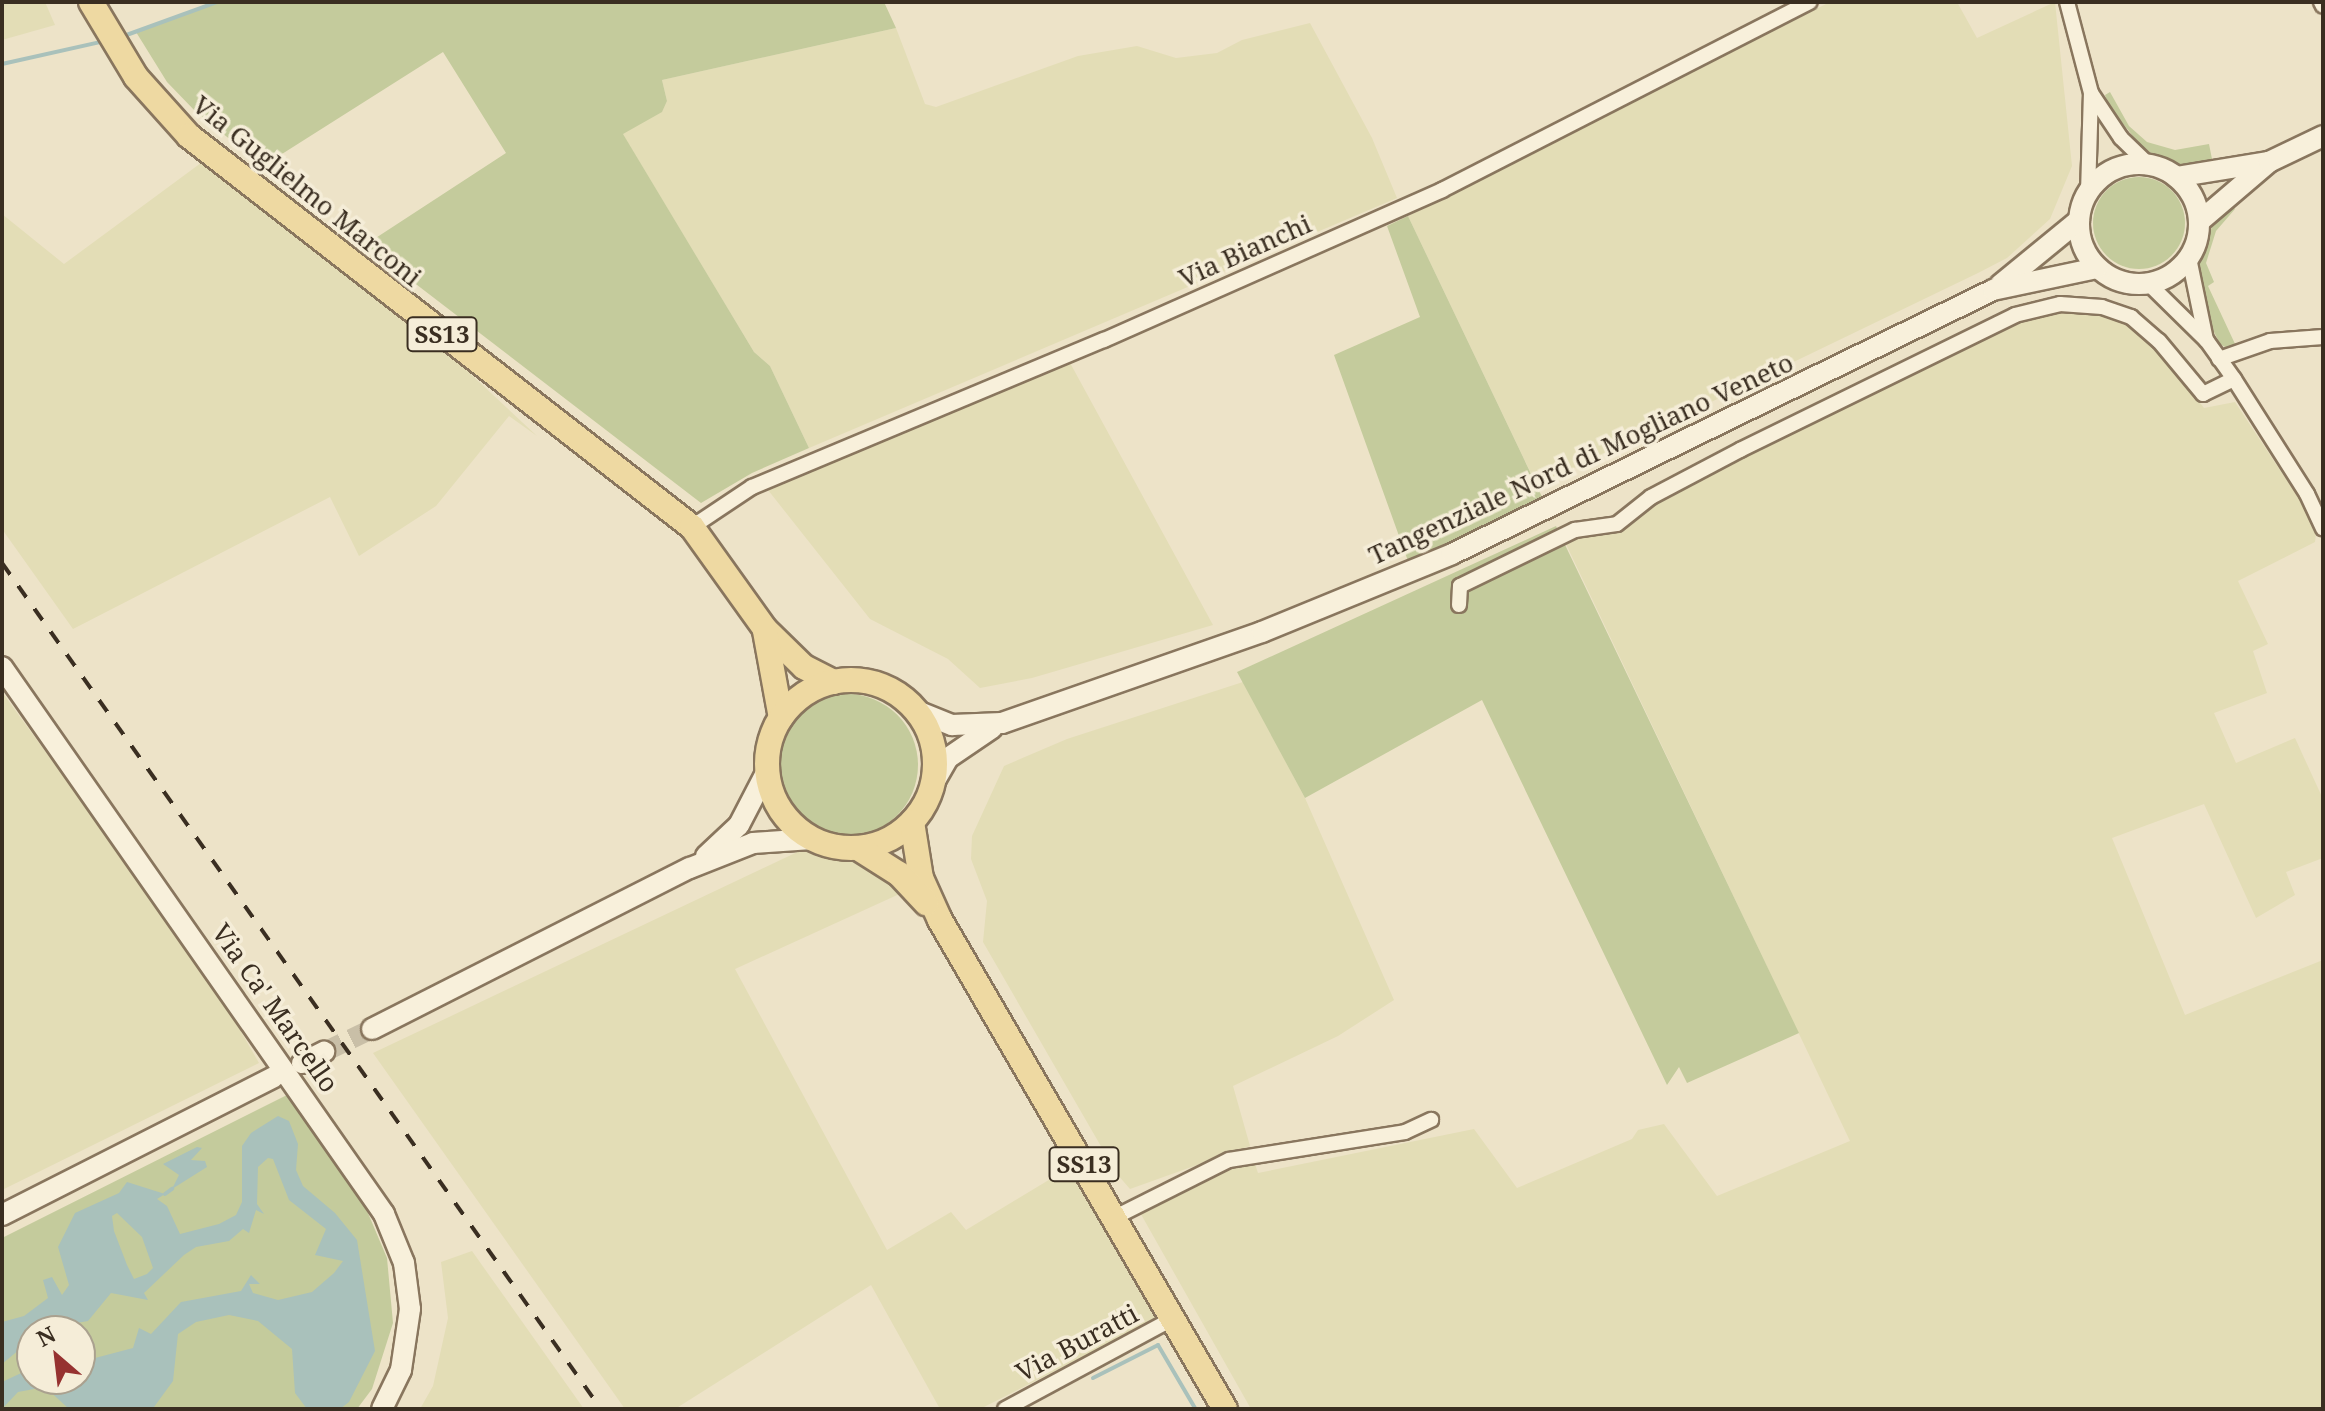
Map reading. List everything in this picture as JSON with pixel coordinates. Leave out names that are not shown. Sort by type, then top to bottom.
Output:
[{"type":"main road","name":"Via Guglielmo Marconi","points":[[91,2],[110,38],[160,107],[189,136],[692,527],[765,629],[804,667],[833,682],[879,685],[917,711]]},
{"type":"main road","points":[[2200,221],[2269,162],[2323,136]]},
{"type":"main road","points":[[2176,177],[2269,162]]},
{"type":"main road","points":[[2149,165],[2176,177],[2193,196],[2200,221],[2189,258],[2178,270],[2149,284],[2129,284],[2097,268],[2086,252],[2079,220],[2088,193],[2121,167],[2149,165]]},
{"type":"main road","points":[[1993,290],[2079,220]]},
{"type":"main road","points":[[1993,290],[2097,268]]},
{"type":"main road","name":"Tangenziale Nord di Mogliano Veneto","points":[[933,784],[959,748],[1002,723],[1233,643],[1452,554],[1993,290]]},
{"type":"main road","name":"Via Guglielmo Marconi","points":[[765,629],[781,718]]},
{"type":"main road","name":"Via Ca' Marcello","points":[[2,667],[384,1214],[404,1263],[410,1309],[401,1370],[382,1409]]},
{"type":"main road","name":"Via Guglielmo Marconi","points":[[767,771],[769,743],[781,718],[800,697],[833,682]]},
{"type":"main road","points":[[858,848],[886,841],[912,822],[933,784],[934,749],[917,711]]},
{"type":"main road","name":"Tangenziale Nord di Mogliano Veneto","points":[[917,711],[952,725],[1002,723]]},
{"type":"main road","points":[[767,771],[778,806],[812,839]]},
{"type":"main road","points":[[690,868],[739,825],[767,771]]},
{"type":"main road","name":"SS13","points":[[912,822],[921,878],[940,920],[1115,1217],[1221,1408]]},
{"type":"main road","points":[[372,1029],[690,868],[753,843],[812,839]]},
{"type":"main road","name":"SS13","points":[[812,839],[858,848],[899,874],[940,920]]},
{"type":"main road","points":[[302,1063],[324,1052]]},
{"type":"main road","name":"Via Ca' Marcello","points":[[2,1215],[274,1077]]},
{"type":"street","name":"Via Bianchi","points":[[692,527],[752,487],[1104,340],[1442,190],[1810,2]]},
{"type":"street","points":[[2067,2],[2091,93],[2088,193]]},
{"type":"street","points":[[2091,93],[2127,146],[2149,165]]},
{"type":"street","points":[[2189,258],[2207,341]]},
{"type":"street","points":[[2149,284],[2207,341],[2234,379],[2307,494],[2323,529]]},
{"type":"street","points":[[1459,605],[1460,586],[1575,530],[1617,524],[1651,497],[1714,463],[2015,315],[2060,304],[2102,307],[2131,317],[2159,341],[2203,394],[2234,379]]},
{"type":"street","points":[[2219,359],[2270,341],[2323,337]]},
{"type":"street","points":[[1115,1217],[1229,1160],[1405,1132],[1431,1120]]},
{"type":"street","name":"Via Buratti","points":[[1005,1409],[1172,1319]]},
{"type":"shaded area","points":[[2,2],[45,2],[55,25],[2,40]]},
{"type":"shaded area","points":[[1830,2],[1957,2],[1977,38],[2055,2],[2072,166],[2050,219],[2007,258],[1537,486],[1408,216]]},
{"type":"shaded area","points":[[1310,23],[1372,138],[1397,198],[809,448],[770,366],[754,352],[622,133],[662,111],[667,101],[662,80],[896,28],[925,104],[936,107],[1078,56],[1137,46],[1176,58],[1217,53],[1242,40]]},
{"type":"shaded area","points":[[205,160],[404,312],[537,436],[509,416],[436,506],[359,556],[330,497],[73,629],[2,529],[2,214],[64,264]]},
{"type":"shaded area","points":[[2067,308],[2095,311],[2127,323],[2155,346],[2204,408],[2235,402],[2317,526],[2315,542],[2238,581],[2268,644],[2253,651],[2267,693],[2214,713],[2236,763],[2295,738],[2323,799],[2323,858],[2286,872],[2295,895],[2256,918],[2204,804],[2112,838],[2185,1015],[2323,960],[2323,1409],[1251,1409],[1138,1209],[1216,1167],[1253,1158],[1258,1173],[1474,1129],[1517,1188],[1632,1139],[1638,1130],[1664,1124],[1717,1196],[1850,1141],[1564,540],[2023,318]]},
{"type":"shaded area","points":[[1069,361],[1213,625],[1032,678],[980,688],[948,659],[870,619],[768,490]]},
{"type":"shaded area","points":[[1243,682],[1305,798],[1394,1000],[1338,1036],[1233,1086],[1250,1146],[1130,1189],[1117,1174],[983,942],[987,901],[971,859],[972,836],[1004,766],[1067,739]]},
{"type":"shaded area","points":[[2,692],[210,978],[259,1063],[2,1190]]},
{"type":"shaded area","points":[[808,847],[868,861],[906,891],[735,969],[887,1250],[951,1212],[966,1230],[1072,1166],[1165,1315],[980,1409],[940,1409],[871,1285],[675,1409],[625,1409],[373,1053]]},
{"type":"shaded area","points":[[472,1251],[584,1409],[420,1409],[433,1386],[448,1318],[441,1262]]},
{"type":"green space","points":[[212,2],[884,2],[896,28],[662,80],[667,101],[662,112],[623,134],[754,352],[770,366],[809,448],[752,473],[701,503],[365,245],[506,153],[443,52],[263,166],[196,112],[167,82],[136,32]]},
{"type":"green space","points":[[2110,92],[2129,126],[2147,142],[2175,150],[2209,144],[2213,164],[2181,165],[2144,150],[2109,106],[2105,95]]},
{"type":"green space","points":[[2139,177],[2157,181],[2172,190],[2181,205],[2185,223],[2181,241],[2172,256],[2157,265],[2139,269],[2121,265],[2106,256],[2097,241],[2093,223],[2097,205],[2106,190],[2121,181]]},
{"type":"green space","points":[[2232,205],[2235,209],[2216,231],[2206,263],[2214,282],[2208,286],[2236,346],[2230,350],[2220,344],[2211,326],[2198,264],[2213,224]]},
{"type":"green space","points":[[1408,216],[1543,499],[1408,561],[1334,355],[1420,317],[1387,226]]},
{"type":"green space","points":[[1556,526],[1799,1033],[1687,1083],[1679,1067],[1667,1085],[1482,700],[1305,798],[1237,672]]},
{"type":"green space","points":[[847,694],[874,699],[897,715],[913,738],[918,765],[913,792],[897,815],[874,831],[847,836],[820,831],[797,815],[781,792],[776,765],[781,738],[797,715],[820,699]]},
{"type":"green space","points":[[289,1094],[365,1206],[387,1258],[393,1323],[372,1389],[357,1409],[2,1409],[2,1238]]},
{"type":"water","points":[[278,1116],[289,1121],[298,1144],[296,1170],[303,1186],[335,1213],[357,1240],[375,1351],[349,1402],[340,1409],[307,1409],[295,1393],[292,1349],[258,1321],[229,1315],[196,1322],[178,1334],[173,1381],[154,1407],[69,1409],[54,1395],[96,1395],[96,1358],[133,1348],[139,1328],[151,1334],[181,1302],[241,1291],[251,1275],[260,1284],[249,1284],[253,1293],[278,1300],[312,1292],[343,1261],[315,1255],[326,1229],[289,1200],[273,1159],[268,1158],[258,1167],[257,1204],[264,1214],[256,1210],[249,1233],[243,1229],[229,1241],[196,1247],[144,1293],[148,1300],[111,1293],[93,1315],[25,1315],[48,1298],[43,1280],[52,1277],[62,1295],[69,1285],[58,1247],[75,1213],[119,1193],[127,1182],[165,1194],[157,1199],[167,1206],[180,1234],[219,1224],[236,1215],[242,1202],[242,1146],[251,1133]],"holes":[[[117,1213],[142,1237],[153,1268],[134,1279],[114,1231],[112,1216]]]},
{"type":"water","points":[[197,1147],[202,1148],[191,1160],[205,1161],[207,1167],[172,1189],[179,1175],[163,1164]]},
{"type":"water","points":[[16,1318],[16,1352],[2,1364],[2,1322]]},
{"type":"water","points":[[16,1375],[16,1394],[2,1409],[2,1382]]},
{"type":"waterway","points":[[121,37],[217,2]]},
{"type":"waterway","points":[[2,64],[105,41]]},
{"type":"waterway","points":[[165,1194],[172,1189]]},
{"type":"waterway","points":[[1093,1378],[1158,1345],[1195,1408]]},
{"type":"tunnel","points":[[324,1052],[372,1029]]},
{"type":"railway","points":[[2,563],[601,1409]]}]
